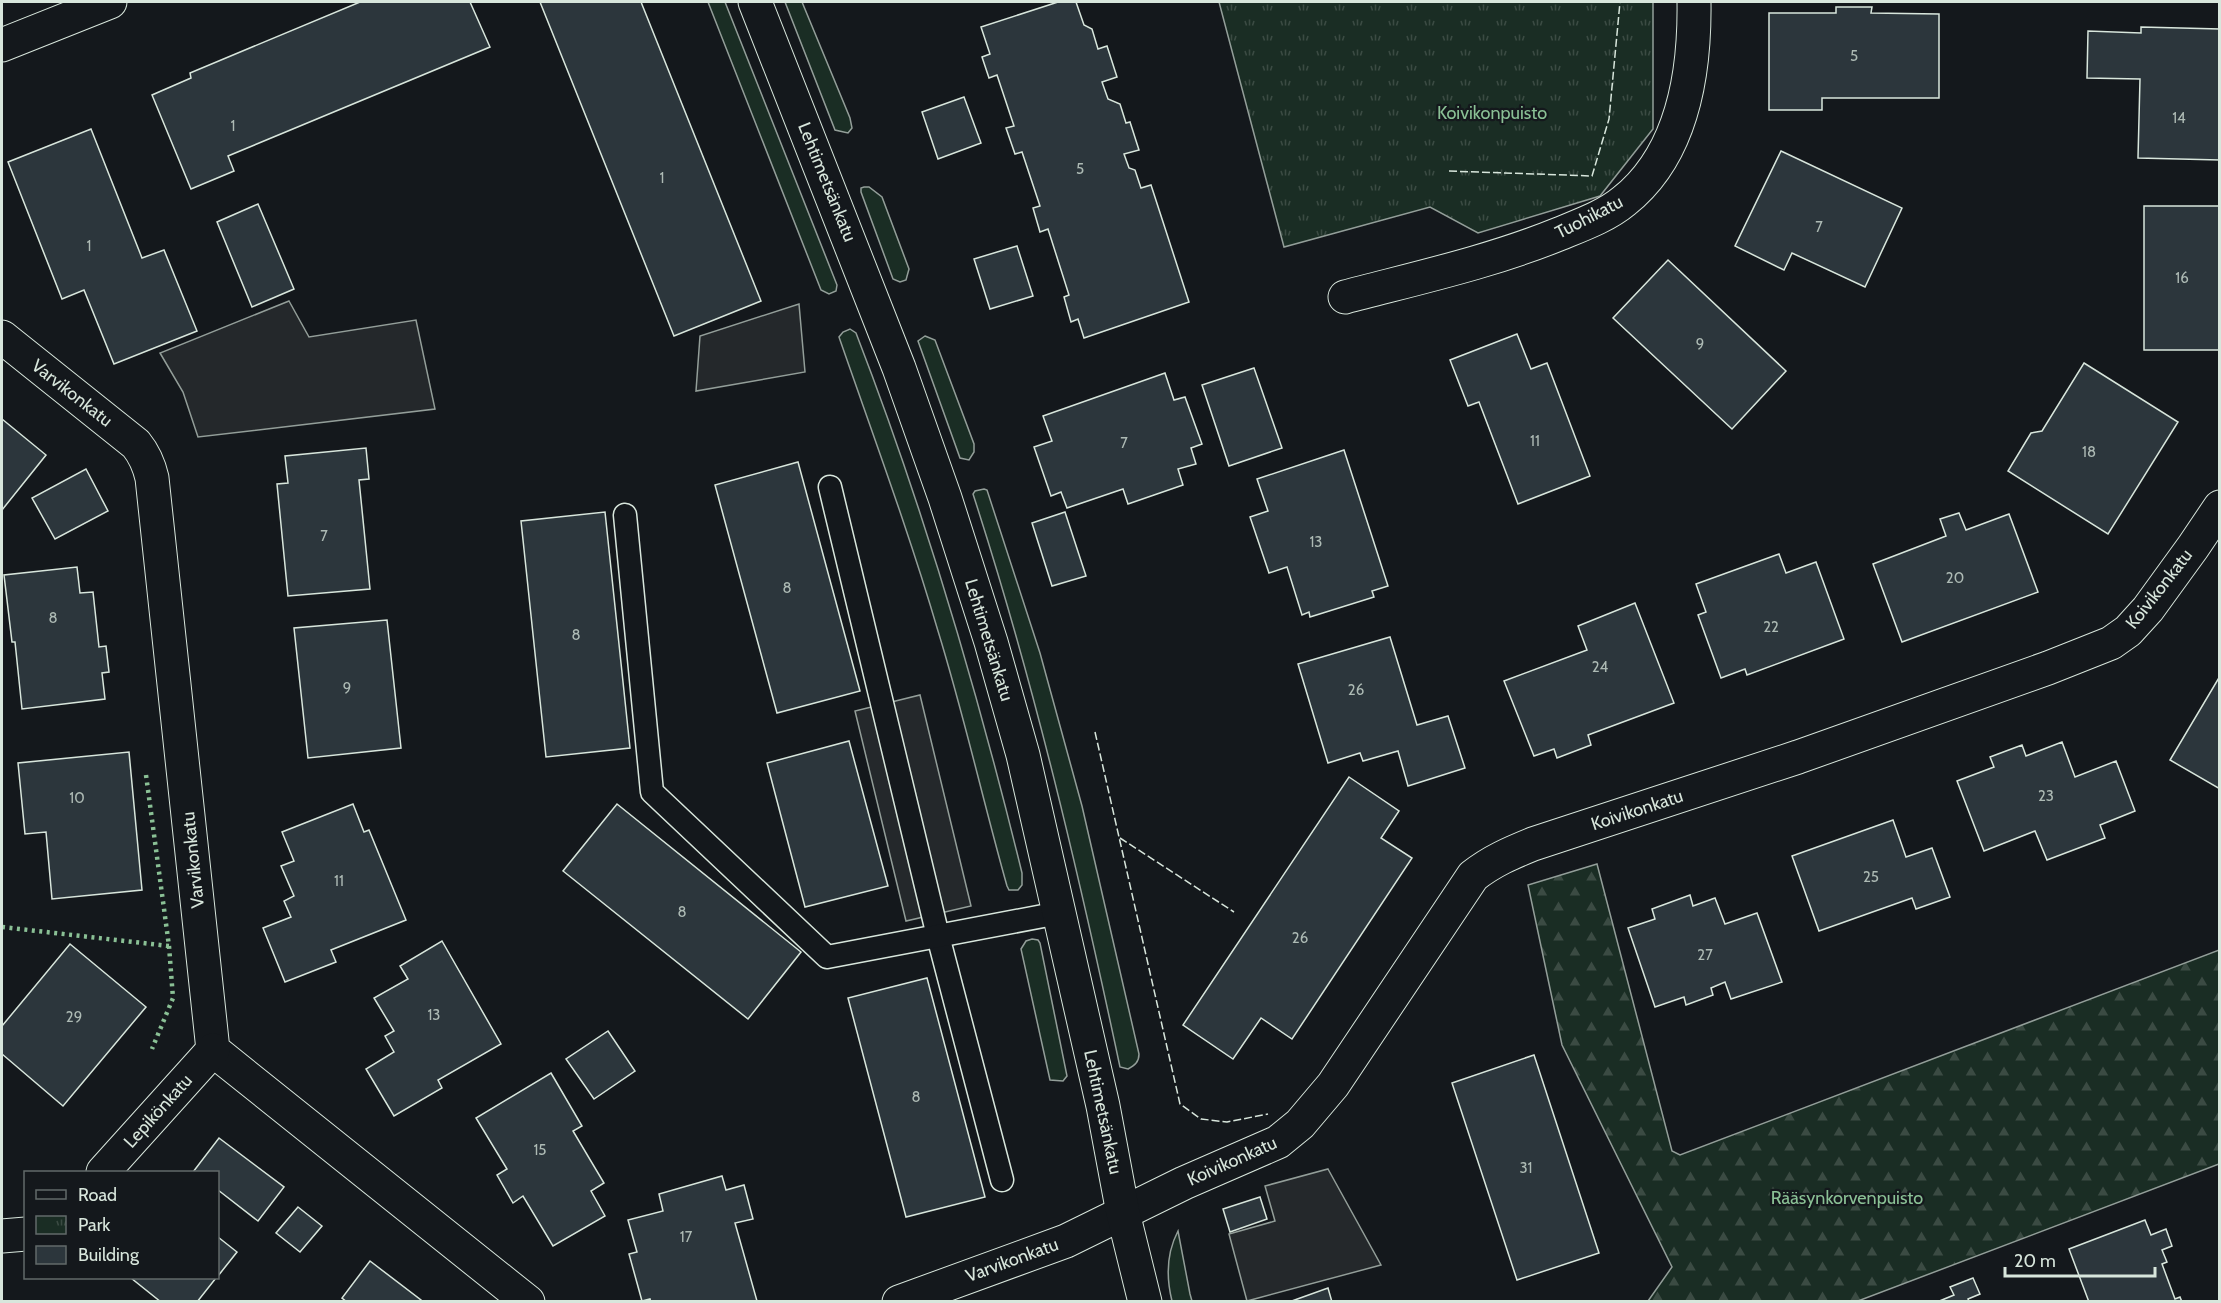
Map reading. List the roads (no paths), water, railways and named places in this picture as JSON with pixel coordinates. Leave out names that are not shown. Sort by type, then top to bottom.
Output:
[{"type":"street","points":[[2,45],[110,2]]},
{"type":"street","name":"Lehtimetsänkatu","points":[[755,2],[865,278],[945,498],[991,642],[1023,755],[1103,1106],[1123,1213],[1145,1302]]},
{"type":"street","name":"Tuohikatu","points":[[1345,297],[1515,251],[1586,223],[1624,202],[1645,181],[1663,155],[1676,128],[1688,91],[1694,2]]},
{"type":"street","name":"Varvikonkatu","points":[[2,337],[136,444],[144,453],[149,465],[213,1050]]},
{"type":"street","name":"Koivikonkatu","points":[[1123,1213],[1184,1182],[1278,1142],[1300,1124],[1333,1085],[1473,876],[1488,865],[1505,855],[1533,844],[1808,754],[2059,664],[2111,643],[2128,632],[2148,609],[2220,507]]},
{"type":"street","points":[[213,1050],[528,1302]]},
{"type":"street","name":"Lepikönkatu","points":[[105,1171],[213,1050]]},
{"type":"street","name":"Varvikonkatu","points":[[898,1302],[1066,1241],[1123,1213]]},
{"type":"street","points":[[2,1236],[24,1234]]},
{"type":"lane","points":[[830,487],[938,936],[1002,1180]]},
{"type":"lane","points":[[625,515],[652,792],[827,957],[1059,913]]},
{"type":"park label","name":"Koivikonpuisto","points":[[1492,113]]},
{"type":"park label","name":"Rääsynkorvenpuisto","points":[[1847,1198]]}]
